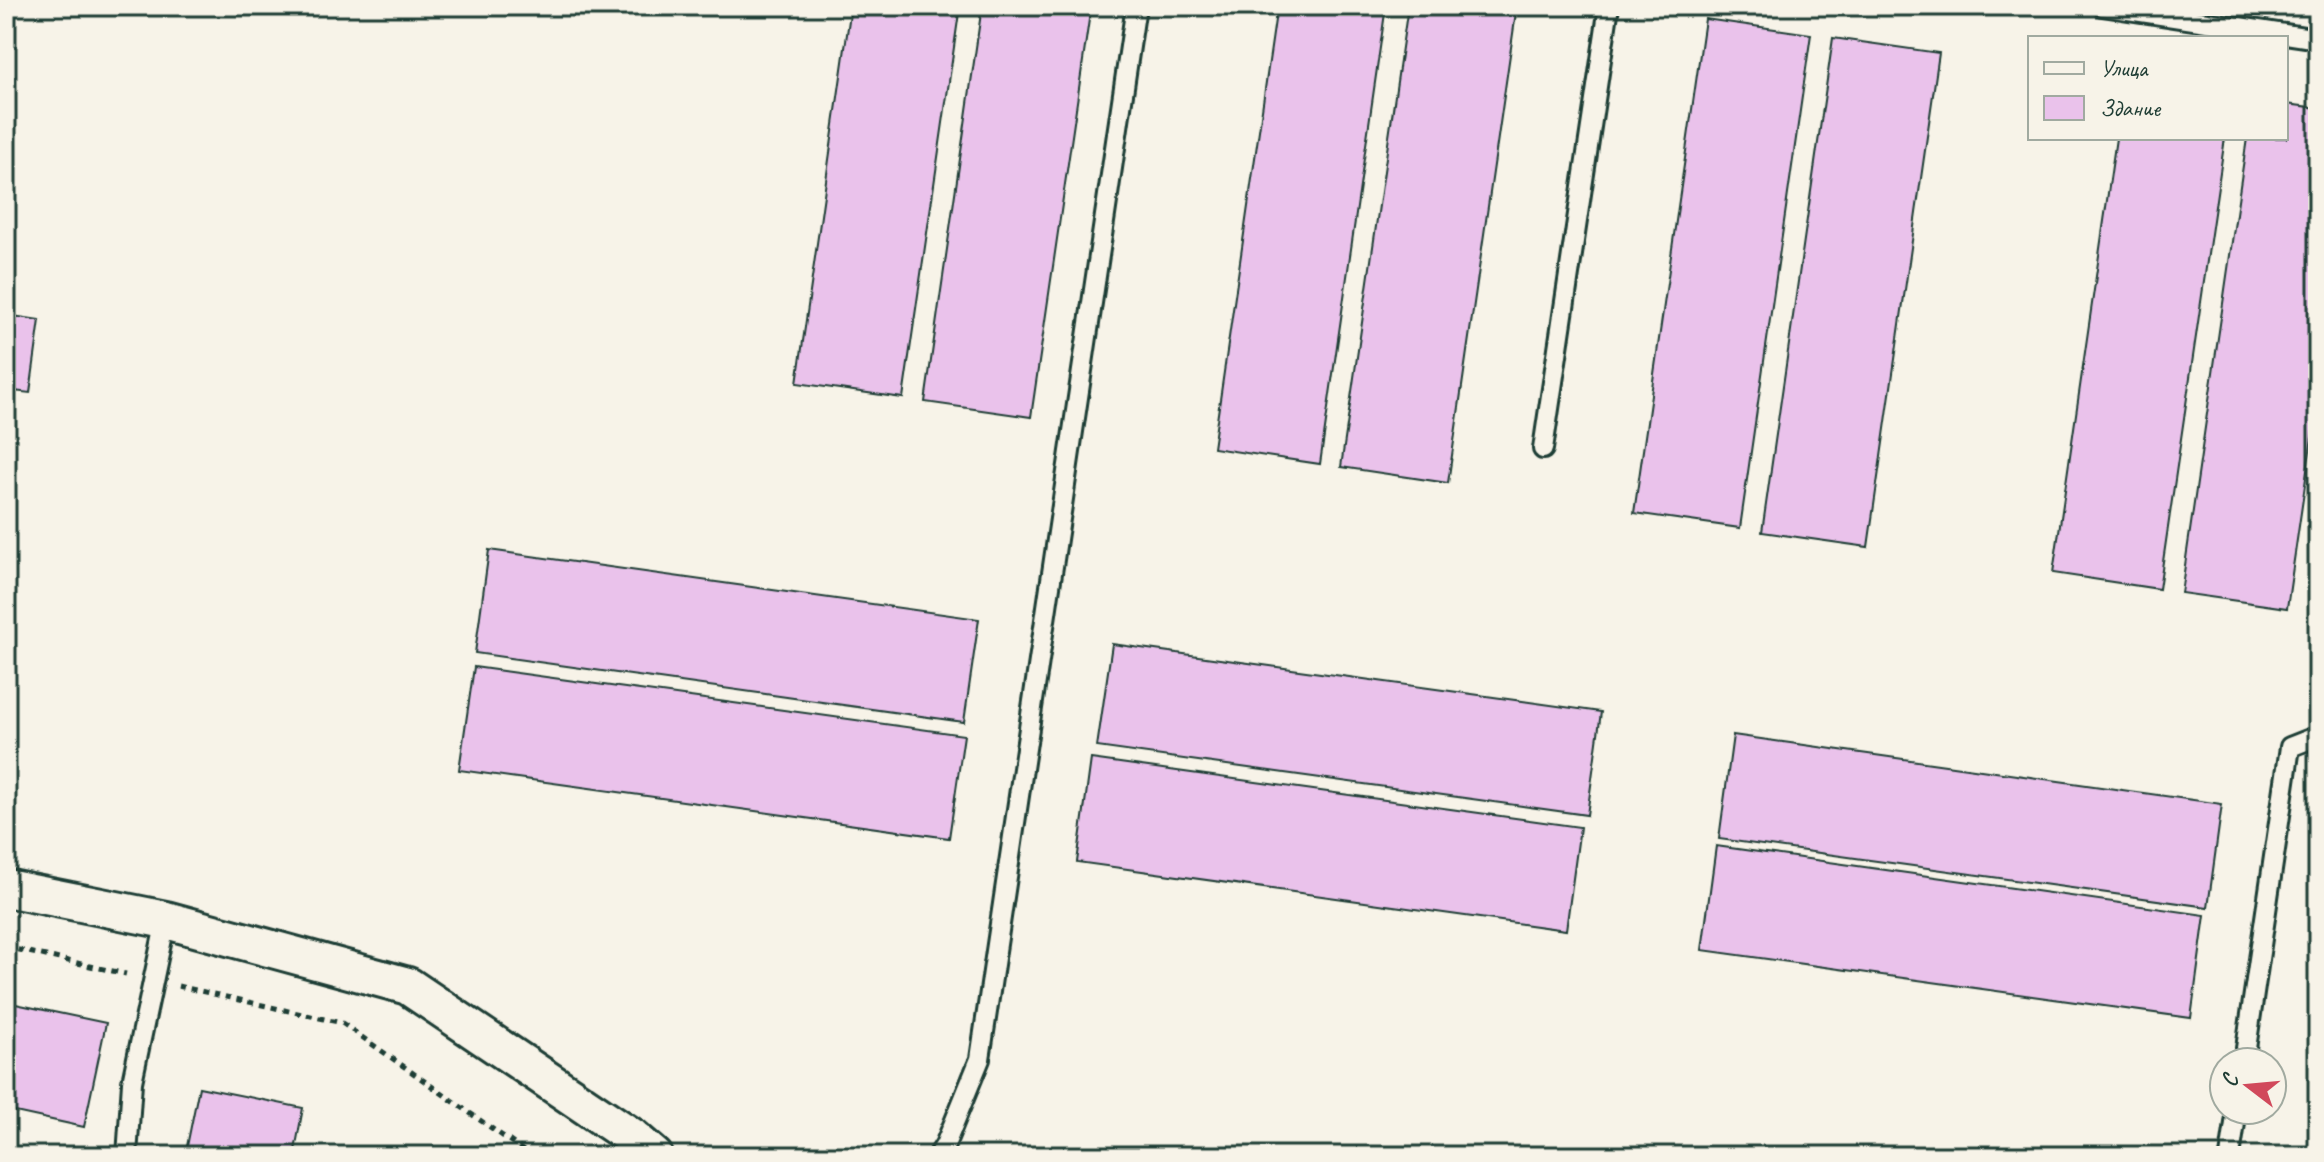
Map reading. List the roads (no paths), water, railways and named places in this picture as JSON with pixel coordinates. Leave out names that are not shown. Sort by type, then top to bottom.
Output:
[{"type":"street","points":[[6,888],[166,920],[408,986],[632,1137],[654,1156]]},
{"type":"lane","points":[[938,1156],[980,1059],[1136,6]]},
{"type":"lane","points":[[1543,449],[1609,6]]},
{"type":"lane","points":[[2102,6],[2318,39]]},
{"type":"lane","points":[[2246,1046],[2290,747],[2318,736]]},
{"type":"lane","points":[[127,1156],[132,1082],[166,920]]},
{"type":"lane","points":[[2230,1156],[2235,1126]]}]
